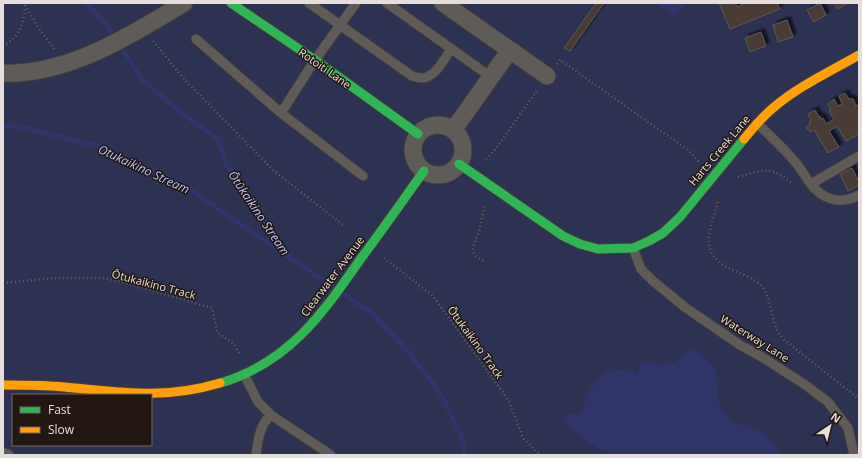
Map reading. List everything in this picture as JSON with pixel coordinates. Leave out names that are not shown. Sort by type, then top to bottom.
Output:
[{"type":"street","points":[[3,73],[28,72],[46,69],[146,32],[184,3]]},
{"type":"street","name":"Rotoiti Lane","points":[[232,3],[418,134]]},
{"type":"street","points":[[443,3],[547,76]]},
{"type":"street","points":[[454,129],[510,50]]},
{"type":"street","name":"Harts Creek Lane","points":[[490,185],[563,236],[580,244],[598,249],[633,248],[663,233],[680,217],[757,123],[774,107],[797,91],[859,55]]},
{"type":"street","points":[[435,124],[454,129],[460,135],[464,146],[463,158],[460,164],[447,174],[439,175],[424,171],[414,158],[414,142],[418,134],[424,129],[435,124]]},
{"type":"street","points":[[460,164],[490,185]]},
{"type":"street","name":"Clearwater Avenue","points":[[3,385],[39,385],[142,394],[175,394],[202,389],[229,381],[247,373],[276,356],[296,340],[312,324],[360,262],[424,171]]},
{"type":"lane","points":[[309,3],[412,76],[422,78],[431,75],[451,49]]},
{"type":"lane","points":[[281,114],[315,60],[356,3]]},
{"type":"lane","points":[[386,3],[491,77]]},
{"type":"lane","points":[[196,39],[281,114],[363,176]]},
{"type":"lane","points":[[757,123],[797,163],[811,184],[824,196],[835,201],[850,200],[859,195]]},
{"type":"lane","points":[[811,184],[859,156]]},
{"type":"lane","name":"Waterway Lane","points":[[633,248],[641,268],[653,281],[686,308],[740,345],[762,357],[804,384],[828,402],[848,428],[854,455]]},
{"type":"lane","points":[[247,373],[258,402],[271,414],[331,455]]},
{"type":"lane","points":[[256,455],[262,425],[271,414]]},
{"type":"lane","points":[[3,452],[9,455]]},
{"type":"path","points":[[3,46],[11,42],[18,33],[24,20],[25,4]]},
{"type":"path","points":[[25,4],[40,30],[65,63]]},
{"type":"path","points":[[146,32],[185,80],[274,170],[344,226]]},
{"type":"path","points":[[735,178],[762,170],[768,170],[774,171],[786,177],[793,184],[802,189],[811,184]]},
{"type":"path","points":[[482,260],[476,256],[473,247],[479,231],[490,185]]},
{"type":"path","name":"Ōtukaikino Track","points":[[379,253],[433,296],[509,400],[523,438],[540,455]]},
{"type":"path","name":"Ōtukaikino Track","points":[[3,283],[57,278],[104,278],[212,308],[217,332],[234,344],[247,373]]},
{"type":"shaded area","points":[[3,3],[859,3],[859,455],[3,455]]},
{"type":"shaded area","points":[[654,3],[684,3],[683,8],[675,17]]},
{"type":"shaded area","points":[[693,348],[716,368],[718,398],[725,414],[736,422],[762,432],[772,441],[782,455],[613,455],[599,449],[585,440],[562,418],[573,413],[580,414],[592,387],[600,375],[606,371],[619,369],[638,374],[641,362],[653,361],[659,367],[668,362],[676,363],[679,357]]},
{"type":"building","points":[[596,3],[604,3],[570,51],[564,48]]},
{"type":"building","points":[[719,3],[735,3],[737,7],[746,3],[777,3],[780,9],[730,29]]},
{"type":"building","points":[[820,3],[826,15],[814,22],[807,10]]},
{"type":"building","points":[[834,3],[848,3],[838,9]]},
{"type":"building","points":[[787,20],[793,37],[778,42],[773,25]]},
{"type":"building","points":[[761,32],[766,46],[750,52],[745,38]]},
{"type":"building","points":[[845,93],[849,99],[853,99],[856,106],[859,104],[859,134],[846,141],[837,126],[829,131],[839,147],[828,153],[814,130],[810,132],[806,127],[810,125],[809,122],[811,121],[808,114],[815,110],[821,119],[823,118],[826,124],[834,119],[829,111],[831,110],[828,104],[834,99],[838,106],[842,104],[839,96]]},
{"type":"building","points":[[852,168],[859,185],[848,191],[840,174]]},
{"type":"waterway","name":"Ōtūkaikino Stream","points":[[86,3],[108,26],[142,80],[184,115],[218,139],[226,164],[290,258],[334,287]]},
{"type":"waterway","name":"Otukaikino Stream","points":[[3,126],[16,126],[98,146],[183,185],[287,256]]},
{"type":"waterway","name":"Ōtūkaikino Stream","points":[[342,293],[371,312],[407,350],[441,394],[461,435],[465,455]]},
{"type":"traffic: fast","points":[[231,3],[315,60],[418,134]]},
{"type":"traffic: fast","points":[[459,164],[563,236],[580,244],[598,249],[633,248],[663,233],[680,217],[744,139]]},
{"type":"traffic: fast","points":[[220,383],[244,374],[266,363],[302,334],[333,298],[424,171]]},
{"type":"traffic: slow","points":[[744,139],[765,115],[782,100],[859,55]]},
{"type":"traffic: slow","points":[[3,385],[49,386],[123,392],[161,393],[180,392],[220,383]]}]
